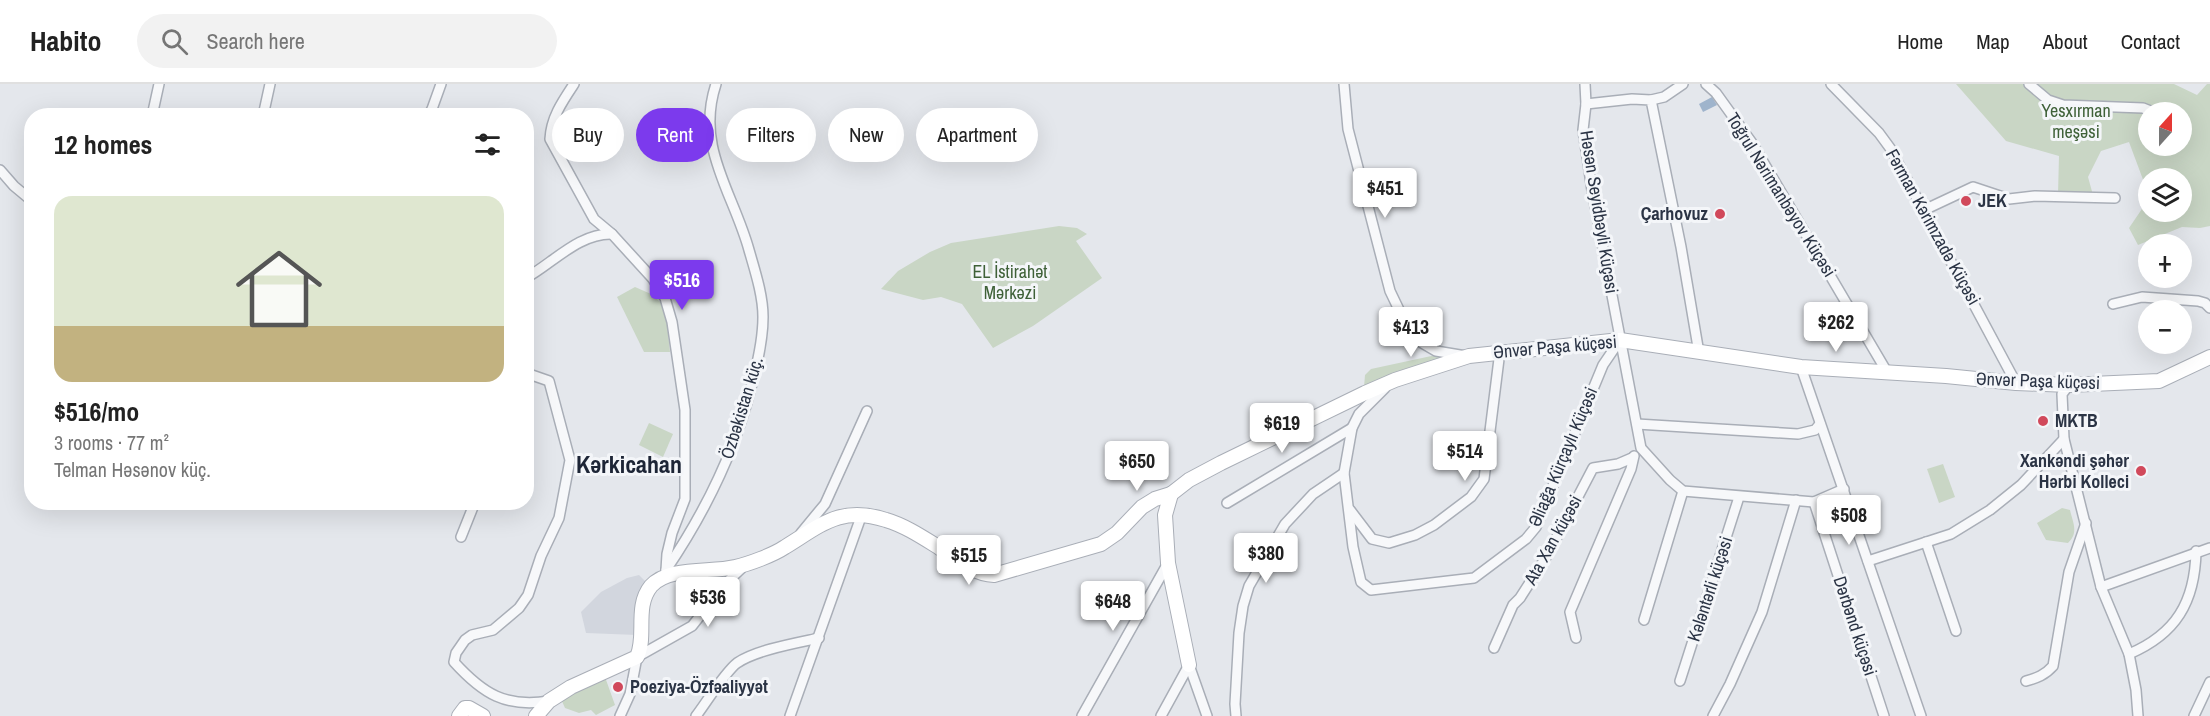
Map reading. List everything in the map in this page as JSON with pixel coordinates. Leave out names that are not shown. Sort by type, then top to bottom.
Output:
[{"type":"street","points":[[154,108],[159,84]]},
{"type":"street","points":[[265,108],[270,84]]},
{"type":"street","points":[[432,108],[441,84]]},
{"type":"street","points":[[574,84],[556,112],[550,129],[550,139],[594,219],[612,234],[653,279],[665,298],[685,410],[685,499],[672,533],[663,575],[652,586],[644,604],[641,617],[641,645],[630,694],[620,716]]},
{"type":"street","name":"Özbəkistan küç.","points":[[663,575],[688,536],[727,460],[749,396],[762,343],[763,315],[752,260],[718,170],[709,127],[709,112],[716,84]]},
{"type":"street","points":[[1344,84],[1348,129],[1390,291],[1412,337],[1436,351],[1469,356]]},
{"type":"street","name":"Həsən Seyidbəyli Küçəsi","points":[[1585,84],[1586,104],[1583,130],[1641,448]]},
{"type":"street","points":[[1586,104],[1632,99],[1651,100],[1664,97],[1683,84]]},
{"type":"street","name":"Toğrul Nərimanbəyov Küçəsi","points":[[1706,84],[1716,93],[1752,143],[1887,372]]},
{"type":"street","name":"Fərman Kərimzadə Küçəsi","points":[[1831,84],[1879,133],[1890,148],[2016,383]]},
{"type":"street","points":[[2029,84],[2048,100],[2063,105],[2138,108]]},
{"type":"street","points":[[1651,100],[1681,247],[1699,353]]},
{"type":"street","points":[[0,170],[24,194]]},
{"type":"street","points":[[1924,210],[1973,187],[2008,199],[2035,196],[2115,198]]},
{"type":"street","points":[[534,273],[566,251],[602,234],[612,234]]},
{"type":"street","points":[[2113,304],[2142,297],[2202,301],[2210,308]]},
{"type":"street","name":"Ənvər Paşa küçəsi","points":[[862,514],[886,520],[913,531],[968,568],[983,575],[994,575],[1101,544],[1118,533],[1148,503],[1171,494],[1189,480],[1221,462],[1395,380],[1469,356],[1500,351],[1620,340],[1801,367],[2069,385],[2159,381],[2210,357]]},
{"type":"street","name":"Əliağa Kürçaylı Küçəsi","points":[[1352,428],[1344,473],[1353,547],[1360,582],[1371,590],[1474,578],[1526,539],[1536,527],[1603,365],[1620,340]]},
{"type":"street","points":[[1348,507],[1372,539],[1389,543],[1415,535],[1434,525],[1471,497],[1484,479],[1500,351]]},
{"type":"street","points":[[1801,367],[1921,716]]},
{"type":"street","points":[[534,375],[549,381],[570,460],[559,518],[541,556],[528,595],[519,609],[492,630],[472,635],[465,640],[456,653],[454,662],[486,692],[498,698],[516,702],[549,701]]},
{"type":"street","points":[[1227,503],[1352,428],[1359,414],[1395,380]]},
{"type":"street","points":[[2069,385],[2062,394],[2064,439],[2101,587],[2129,654],[2138,716]]},
{"type":"street","points":[[798,537],[825,504],[867,411]]},
{"type":"street","points":[[1637,424],[1798,434],[1815,430],[1820,424]]},
{"type":"street","points":[[1868,561],[1951,534],[1990,510],[2021,484],[2064,439]]},
{"type":"street","points":[[1576,638],[1570,612],[1631,469],[1632,458],[1641,448],[1683,491],[1814,502],[1844,489]]},
{"type":"street","name":"Ata Xan küçəsi","points":[[1494,648],[1513,606],[1548,554],[1593,468],[1618,464],[1632,458]]},
{"type":"street","points":[[1236,716],[1239,633],[1249,586],[1285,524],[1313,494],[1344,473]]},
{"type":"street","points":[[1644,620],[1683,491]]},
{"type":"street","points":[[1171,494],[1165,515],[1168,562],[1189,665],[1206,715]]},
{"type":"street","name":"Kələntərli küçəsi","points":[[1680,681],[1739,497]]},
{"type":"street","points":[[1713,716],[1762,612],[1796,500]]},
{"type":"street","name":"Dərbənd küçəsi","points":[[1814,502],[1884,716]]},
{"type":"street","points":[[461,537],[472,510]]},
{"type":"street","points":[[663,575],[734,567],[773,553],[821,523],[845,514],[862,514],[790,716]]},
{"type":"street","points":[[2026,681],[2048,672],[2053,666],[2069,572],[2086,523]]},
{"type":"street","points":[[1926,543],[1956,631]]},
{"type":"street","points":[[2101,587],[2196,551],[2210,548]]},
{"type":"street","points":[[2129,654],[2140,650],[2174,625],[2185,608],[2191,587],[2196,551]]},
{"type":"street","points":[[537,716],[549,701],[571,687],[637,657],[692,626],[725,584],[750,561]]},
{"type":"street","points":[[1082,716],[1168,562]]},
{"type":"street","points":[[696,716],[735,664],[779,648],[819,638]]},
{"type":"street","points":[[1161,716],[1189,665]]},
{"type":"street","points":[[2194,716],[2210,682]]},
{"type":"street","points":[[459,716],[465,708],[469,708],[483,716]]},
{"type":"shaded area","points":[[639,575],[649,585],[637,635],[586,633],[581,612],[601,592],[627,578]]},
{"type":"green space","name":"Yesxırman meşəsi","points":[[1956,84],[2174,84],[2197,95],[2207,84],[2210,84],[2210,226],[2182,227],[2165,234],[2138,234],[2138,245],[2129,228],[2138,215],[2138,222],[2192,222],[2192,168],[2139,168],[2129,142],[2101,151],[2088,177],[2093,195],[2058,194],[2059,156],[2006,141]]},
{"type":"green space","name":"EL İstirahət Mərkəzi","points":[[1059,226],[1077,228],[1087,234],[1076,241],[1102,278],[1033,326],[993,348],[962,304],[941,297],[923,300],[881,289],[898,271],[930,252],[951,243]]},
{"type":"green space","points":[[635,287],[651,294],[665,306],[670,352],[644,352],[617,297]]},
{"type":"green space","points":[[1436,355],[1455,357],[1364,387],[1365,375],[1371,369]]},
{"type":"green space","points":[[649,423],[673,434],[663,457],[639,445]]},
{"type":"green space","points":[[1943,464],[1955,497],[1939,503],[1927,469]]},
{"type":"green space","points":[[2062,508],[2070,510],[2074,528],[2071,539],[2068,543],[2046,540],[2037,523]]},
{"type":"green space","points":[[605,677],[615,705],[596,715],[591,710],[579,713],[565,708],[561,699]]},
{"type":"water","points":[[1712,97],[1717,105],[1703,112],[1699,104]]},
{"type":"place","name":"JEK","points":[[1966,201]]},
{"type":"place","name":"Çarhovuz","points":[[1720,214]]},
{"type":"place","name":"MKTB","points":[[2043,421]]},
{"type":"place","name":"Xankəndi şəhər Hərbi Kolleci","points":[[2141,471]]},
{"type":"place","name":"Poeziya-Özfəaliyyət","points":[[618,687]]},
{"type":"district","name":"Kərkicahan","points":[[629,465]]}]
